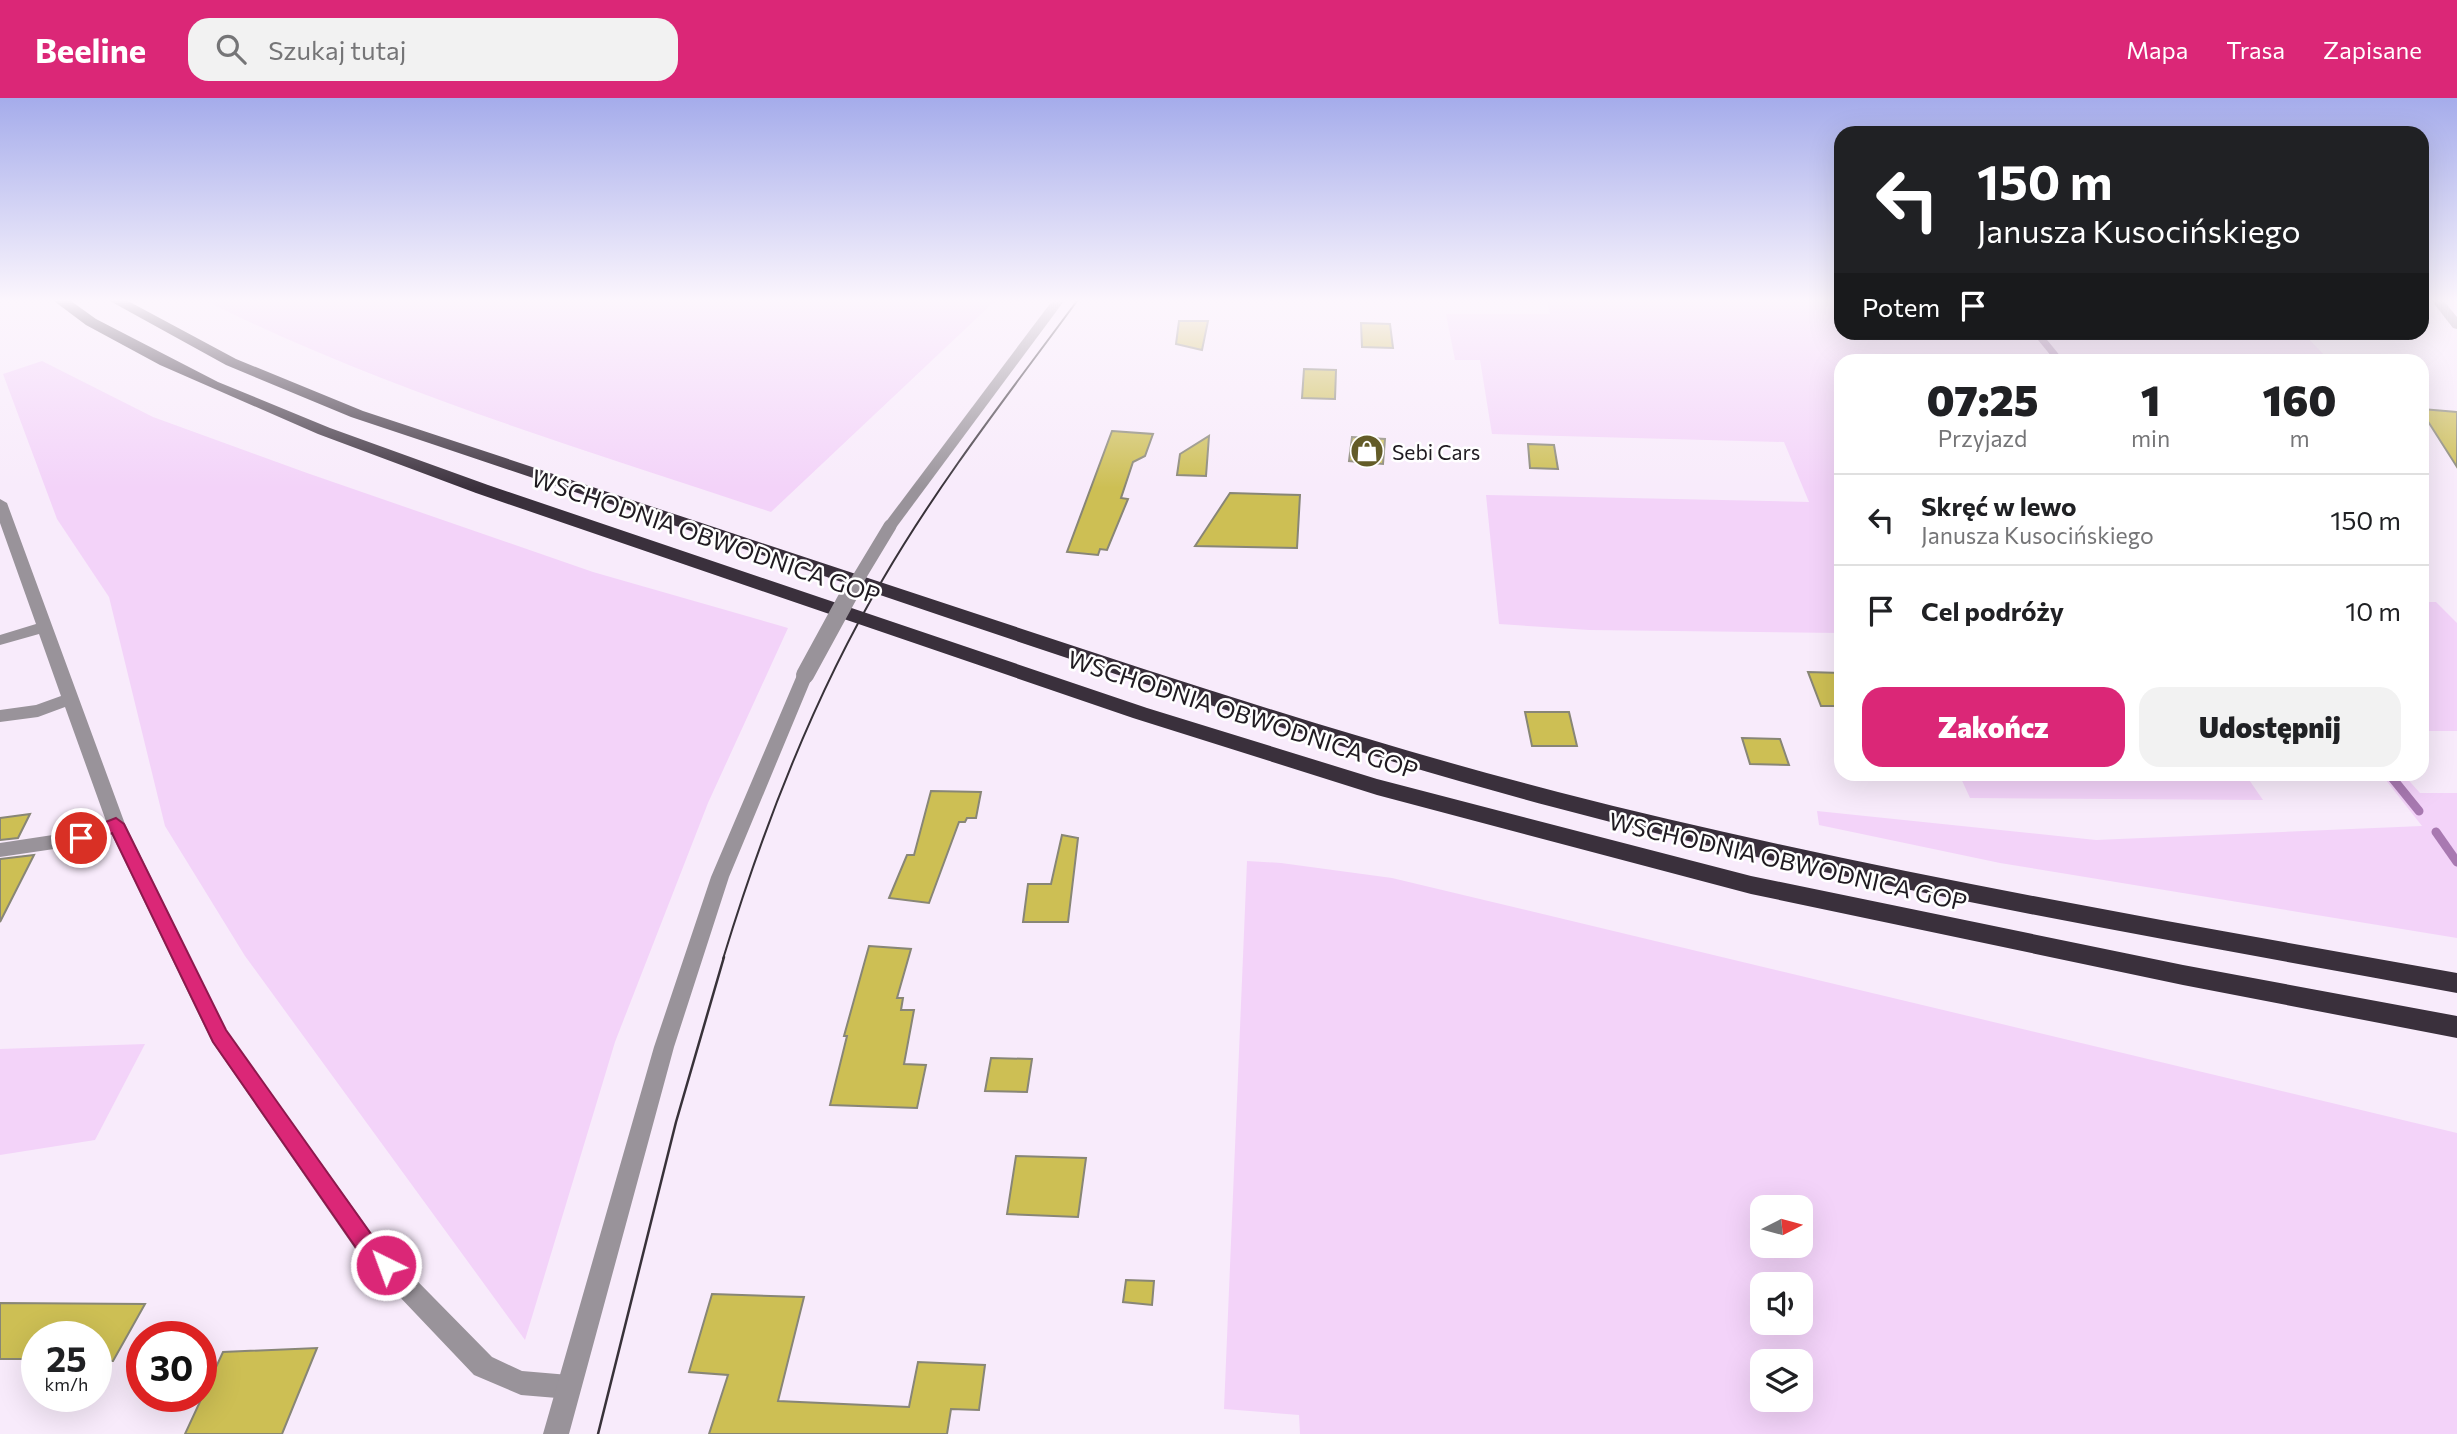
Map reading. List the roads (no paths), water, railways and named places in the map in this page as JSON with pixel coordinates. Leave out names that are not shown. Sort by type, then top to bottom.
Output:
[{"type":"highway","name":"WSCHODNIA OBWODNICA GOP","points":[[168,363],[337,436],[495,493],[1061,686],[1364,783],[1568,839],[1751,885],[2183,975],[2457,1027]]},
{"type":"highway","name":"WSCHODNIA OBWODNICA GOP","points":[[235,363],[357,414],[1216,701],[1374,748],[1638,820],[1832,863],[2109,919],[2457,984]]},
{"type":"street","points":[[556,1434],[664,1047],[720,877],[805,675],[834,619],[890,526],[1011,363]]},
{"type":"street","points":[[0,503],[116,824],[219,1036],[366,1245],[482,1366],[521,1383],[569,1387]]},
{"type":"street","points":[[0,640],[45,627]]},
{"type":"street","points":[[0,716],[38,711],[70,699]]},
{"type":"street","points":[[0,850],[81,838],[116,824]]},
{"type":"waterway","points":[[2395,781],[2419,811]]},
{"type":"waterway","points":[[2436,832],[2457,862]]},
{"type":"tram line","points":[[723,959],[773,812],[834,670],[883,579],[928,507],[1031,363]]},
{"type":"tram line","points":[[598,1434],[676,1122],[724,957]]},
{"type":"place","name":"Sebi Cars","points":[[1367,451]]}]
